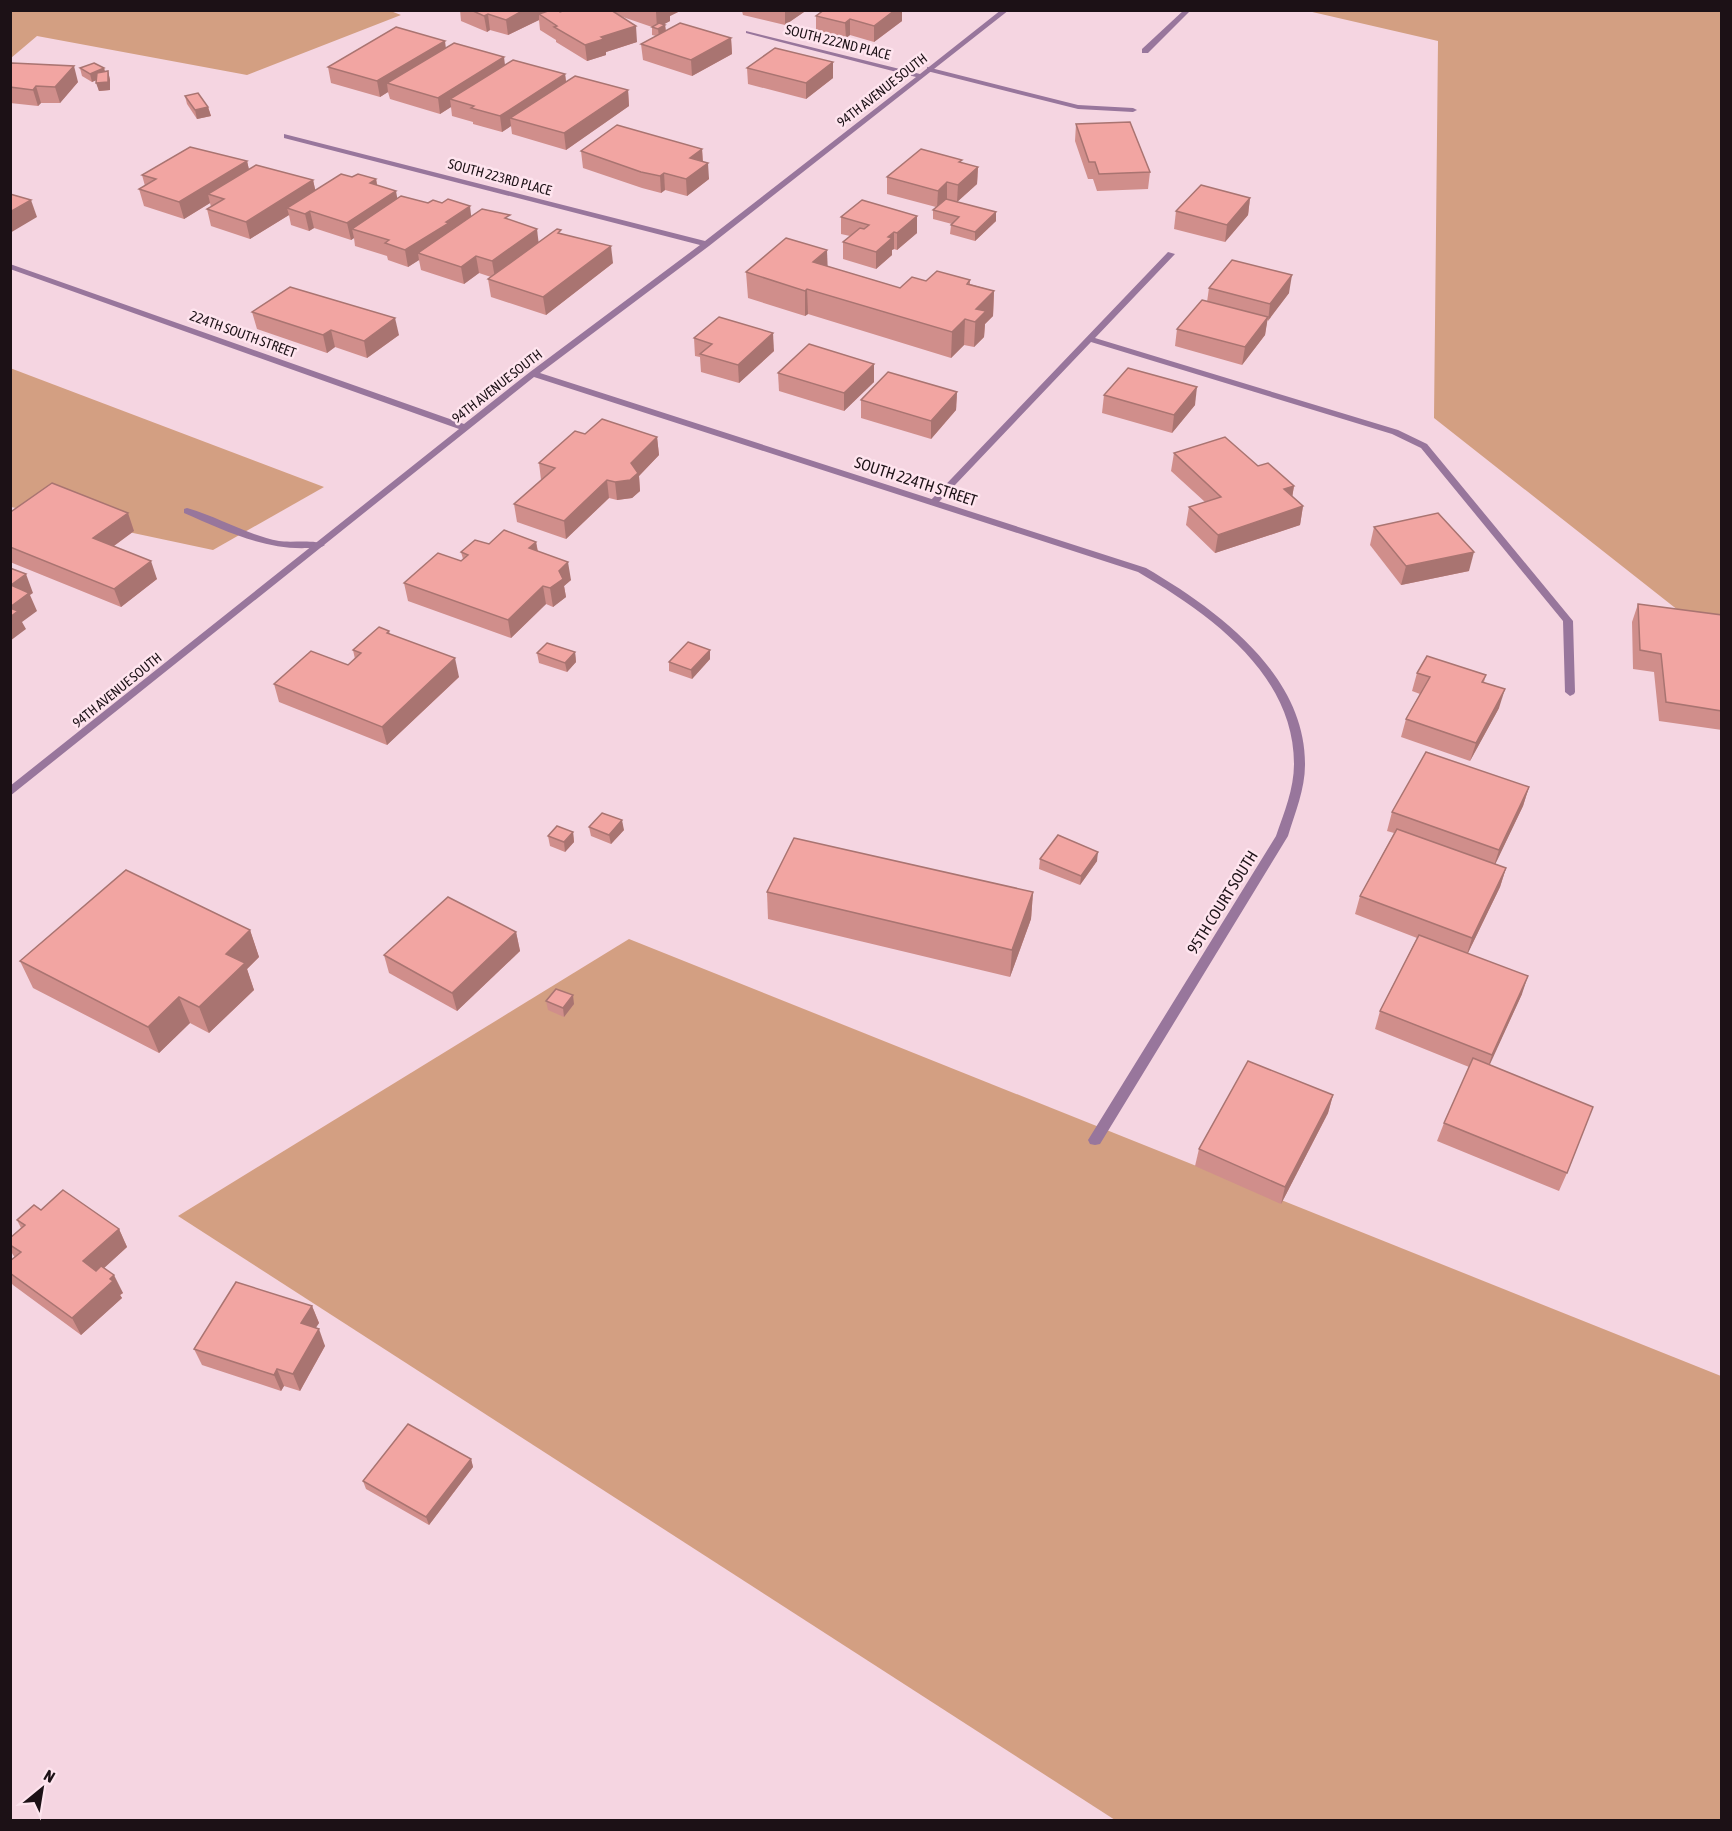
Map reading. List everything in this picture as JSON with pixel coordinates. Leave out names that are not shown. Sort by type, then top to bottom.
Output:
[{"type":"street","name":"94TH AVENUE SOUTH","points":[[10,792],[533,374],[706,244],[1006,10]]},
{"type":"street","points":[[1145,51],[1188,10]]},
{"type":"street","name":"SOUTH 222ND PLACE","points":[[748,32],[921,76]]},
{"type":"street","points":[[930,69],[1078,107],[1132,110]]},
{"type":"street","name":"SOUTH 223RD PLACE","points":[[287,136],[706,244]]},
{"type":"street","points":[[933,503],[1171,254]]},
{"type":"street","name":"224TH SOUTH STREET","points":[[10,266],[466,428]]},
{"type":"street","points":[[1089,339],[1395,432],[1424,446],[1569,621],[1570,692]]},
{"type":"street","name":"SOUTH 224TH STREET","points":[[533,374],[1142,570],[1185,593],[1264,665]]},
{"type":"street","points":[[187,511],[262,541],[297,547],[320,545]]},
{"type":"street","name":"95TH COURT SOUTH","points":[[1095,1140],[1282,836],[1294,801],[1300,756],[1289,714],[1264,665]]},
{"type":"shaded area","points":[[388,10],[401,15],[247,75],[37,36],[11,58],[11,11]]},
{"type":"shaded area","points":[[1308,11],[1721,11],[1721,644],[1434,418],[1438,41]]},
{"type":"shaded area","points":[[10,368],[324,487],[213,550],[11,507]]},
{"type":"shaded area","points":[[629,939],[1721,1376],[1721,1820],[1115,1820],[178,1216]]},
{"type":"building","points":[[471,10],[524,10],[506,20],[488,14],[484,16]]},
{"type":"building","points":[[551,10],[560,12],[611,10],[636,26],[601,37],[604,39],[585,45],[554,27],[557,26],[539,14]]},
{"type":"building","points":[[824,10],[895,10],[874,26],[850,19],[845,23],[816,16]]},
{"type":"building","points":[[659,23],[665,25],[658,29],[652,27]]},
{"type":"building","points":[[680,23],[731,38],[691,60],[641,44]]},
{"type":"building","points":[[396,27],[445,41],[377,81],[328,67]]},
{"type":"building","points":[[454,43],[504,57],[438,98],[387,83]]},
{"type":"building","points":[[775,48],[833,62],[806,83],[747,68]]},
{"type":"building","points":[[513,60],[565,74],[500,116],[450,99]]},
{"type":"building","points":[[94,63],[104,68],[90,74],[80,68]]},
{"type":"building","points":[[10,64],[74,66],[55,87],[36,86],[33,90],[10,87]]},
{"type":"building","points":[[108,71],[108,82],[96,83],[97,73]]},
{"type":"building","points":[[575,76],[628,90],[564,133],[510,118]]},
{"type":"building","points":[[198,93],[208,107],[195,110],[185,96]]},
{"type":"building","points":[[1130,122],[1150,172],[1099,174],[1095,162],[1089,162],[1076,124]]},
{"type":"building","points":[[617,125],[702,149],[690,158],[708,163],[686,179],[664,173],[660,176],[641,172],[581,151]]},
{"type":"building","points":[[190,147],[247,161],[179,202],[139,189],[156,179],[142,175]]},
{"type":"building","points":[[921,149],[962,160],[959,162],[978,167],[958,185],[947,182],[938,191],[887,177]]},
{"type":"building","points":[[256,165],[313,180],[246,222],[207,209],[224,199],[208,194]]},
{"type":"building","points":[[341,174],[352,177],[358,174],[376,179],[370,183],[396,191],[347,223],[310,211],[305,214],[287,208]]},
{"type":"building","points":[[1201,185],[1250,198],[1227,225],[1176,211]]},
{"type":"building","points":[[10,194],[31,200],[10,212]]},
{"type":"building","points":[[401,196],[428,203],[433,200],[442,203],[448,199],[470,206],[446,222],[449,223],[405,250],[385,243],[389,240],[352,229]]},
{"type":"building","points":[[946,199],[996,212],[975,232],[951,225],[959,217],[933,210]]},
{"type":"building","points":[[862,200],[917,216],[897,233],[894,232],[888,237],[892,238],[876,252],[843,242],[860,228],[864,229],[869,225],[841,217]]},
{"type":"building","points":[[482,209],[510,215],[505,218],[537,229],[492,261],[476,256],[461,267],[418,253]]},
{"type":"building","points":[[557,229],[561,230],[558,233],[611,246],[543,297],[488,279]]},
{"type":"building","points":[[786,238],[827,250],[813,262],[900,288],[912,277],[926,281],[937,271],[970,280],[967,284],[994,291],[976,309],[986,311],[975,322],[965,319],[952,332],[746,272]]},
{"type":"building","points":[[1232,260],[1292,275],[1270,304],[1209,288]]},
{"type":"building","points":[[290,287],[395,318],[364,341],[331,330],[323,335],[252,312]]},
{"type":"building","points":[[1202,300],[1268,317],[1245,347],[1177,329]]},
{"type":"building","points":[[719,317],[773,333],[738,365],[700,354],[712,344],[694,338]]},
{"type":"building","points":[[809,344],[874,364],[844,393],[778,373]]},
{"type":"building","points":[[1128,368],[1197,387],[1174,415],[1104,395]]},
{"type":"building","points":[[888,372],[957,392],[931,421],[861,400]]},
{"type":"building","points":[[602,419],[657,437],[631,463],[638,473],[630,480],[615,482],[607,480],[564,521],[514,504],[555,468],[539,463],[575,431],[585,434]]},
{"type":"building","points":[[1225,437],[1258,466],[1268,463],[1294,486],[1284,489],[1303,506],[1218,535],[1189,507],[1221,497],[1174,453]]},
{"type":"building","points":[[52,483],[128,513],[93,538],[151,561],[114,589],[10,547],[10,511]]},
{"type":"building","points":[[1438,513],[1474,552],[1406,566],[1374,527]]},
{"type":"building","points":[[504,530],[536,542],[529,548],[568,562],[559,571],[563,579],[550,588],[543,586],[508,620],[404,583],[438,553],[461,561],[468,555],[461,552],[475,540],[489,544]]},
{"type":"building","points":[[10,568],[26,574],[11,585],[29,593],[10,607]]},
{"type":"building","points":[[1638,604],[1722,615],[1722,711],[1666,702],[1661,654],[1640,650]]},
{"type":"building","points":[[10,608],[18,611],[10,617]]},
{"type":"building","points":[[379,627],[389,631],[387,633],[455,658],[382,727],[274,684],[311,651],[348,665],[361,653],[353,650]]},
{"type":"building","points":[[688,642],[710,650],[691,670],[669,662]]},
{"type":"building","points":[[547,643],[575,652],[565,663],[537,653]]},
{"type":"building","points":[[1427,656],[1486,675],[1482,682],[1505,689],[1476,743],[1406,719],[1430,677],[1417,673]]},
{"type":"building","points":[[1426,752],[1529,787],[1499,850],[1392,812]]},
{"type":"building","points":[[602,813],[622,820],[609,835],[589,827]]},
{"type":"building","points":[[557,826],[573,832],[564,842],[548,836]]},
{"type":"building","points":[[1397,829],[1506,868],[1472,938],[1360,896]]},
{"type":"building","points":[[1058,835],[1098,852],[1081,876],[1040,859]]},
{"type":"building","points":[[794,838],[1033,892],[1012,950],[767,892]]},
{"type":"building","points":[[126,870],[250,930],[226,954],[245,963],[199,1007],[179,997],[148,1027],[20,961]]},
{"type":"building","points":[[448,897],[516,932],[452,993],[384,955]]},
{"type":"building","points":[[1419,935],[1528,976],[1492,1055],[1380,1011]]},
{"type":"building","points":[[556,989],[573,995],[563,1008],[546,1001]]},
{"type":"building","points":[[1473,1058],[1593,1107],[1567,1173],[1444,1123]]},
{"type":"building","points":[[1248,1061],[1333,1095],[1285,1187],[1199,1149]]},
{"type":"building","points":[[63,1190],[119,1229],[83,1261],[96,1271],[101,1266],[114,1275],[110,1279],[113,1281],[72,1318],[10,1273],[10,1261],[21,1252],[10,1245],[10,1238],[25,1225],[17,1220],[34,1205],[41,1210]]},
{"type":"building","points":[[236,1282],[312,1306],[301,1323],[319,1329],[293,1374],[277,1369],[274,1375],[194,1349]]},
{"type":"building","points":[[408,1424],[471,1459],[426,1517],[363,1481]]}]
